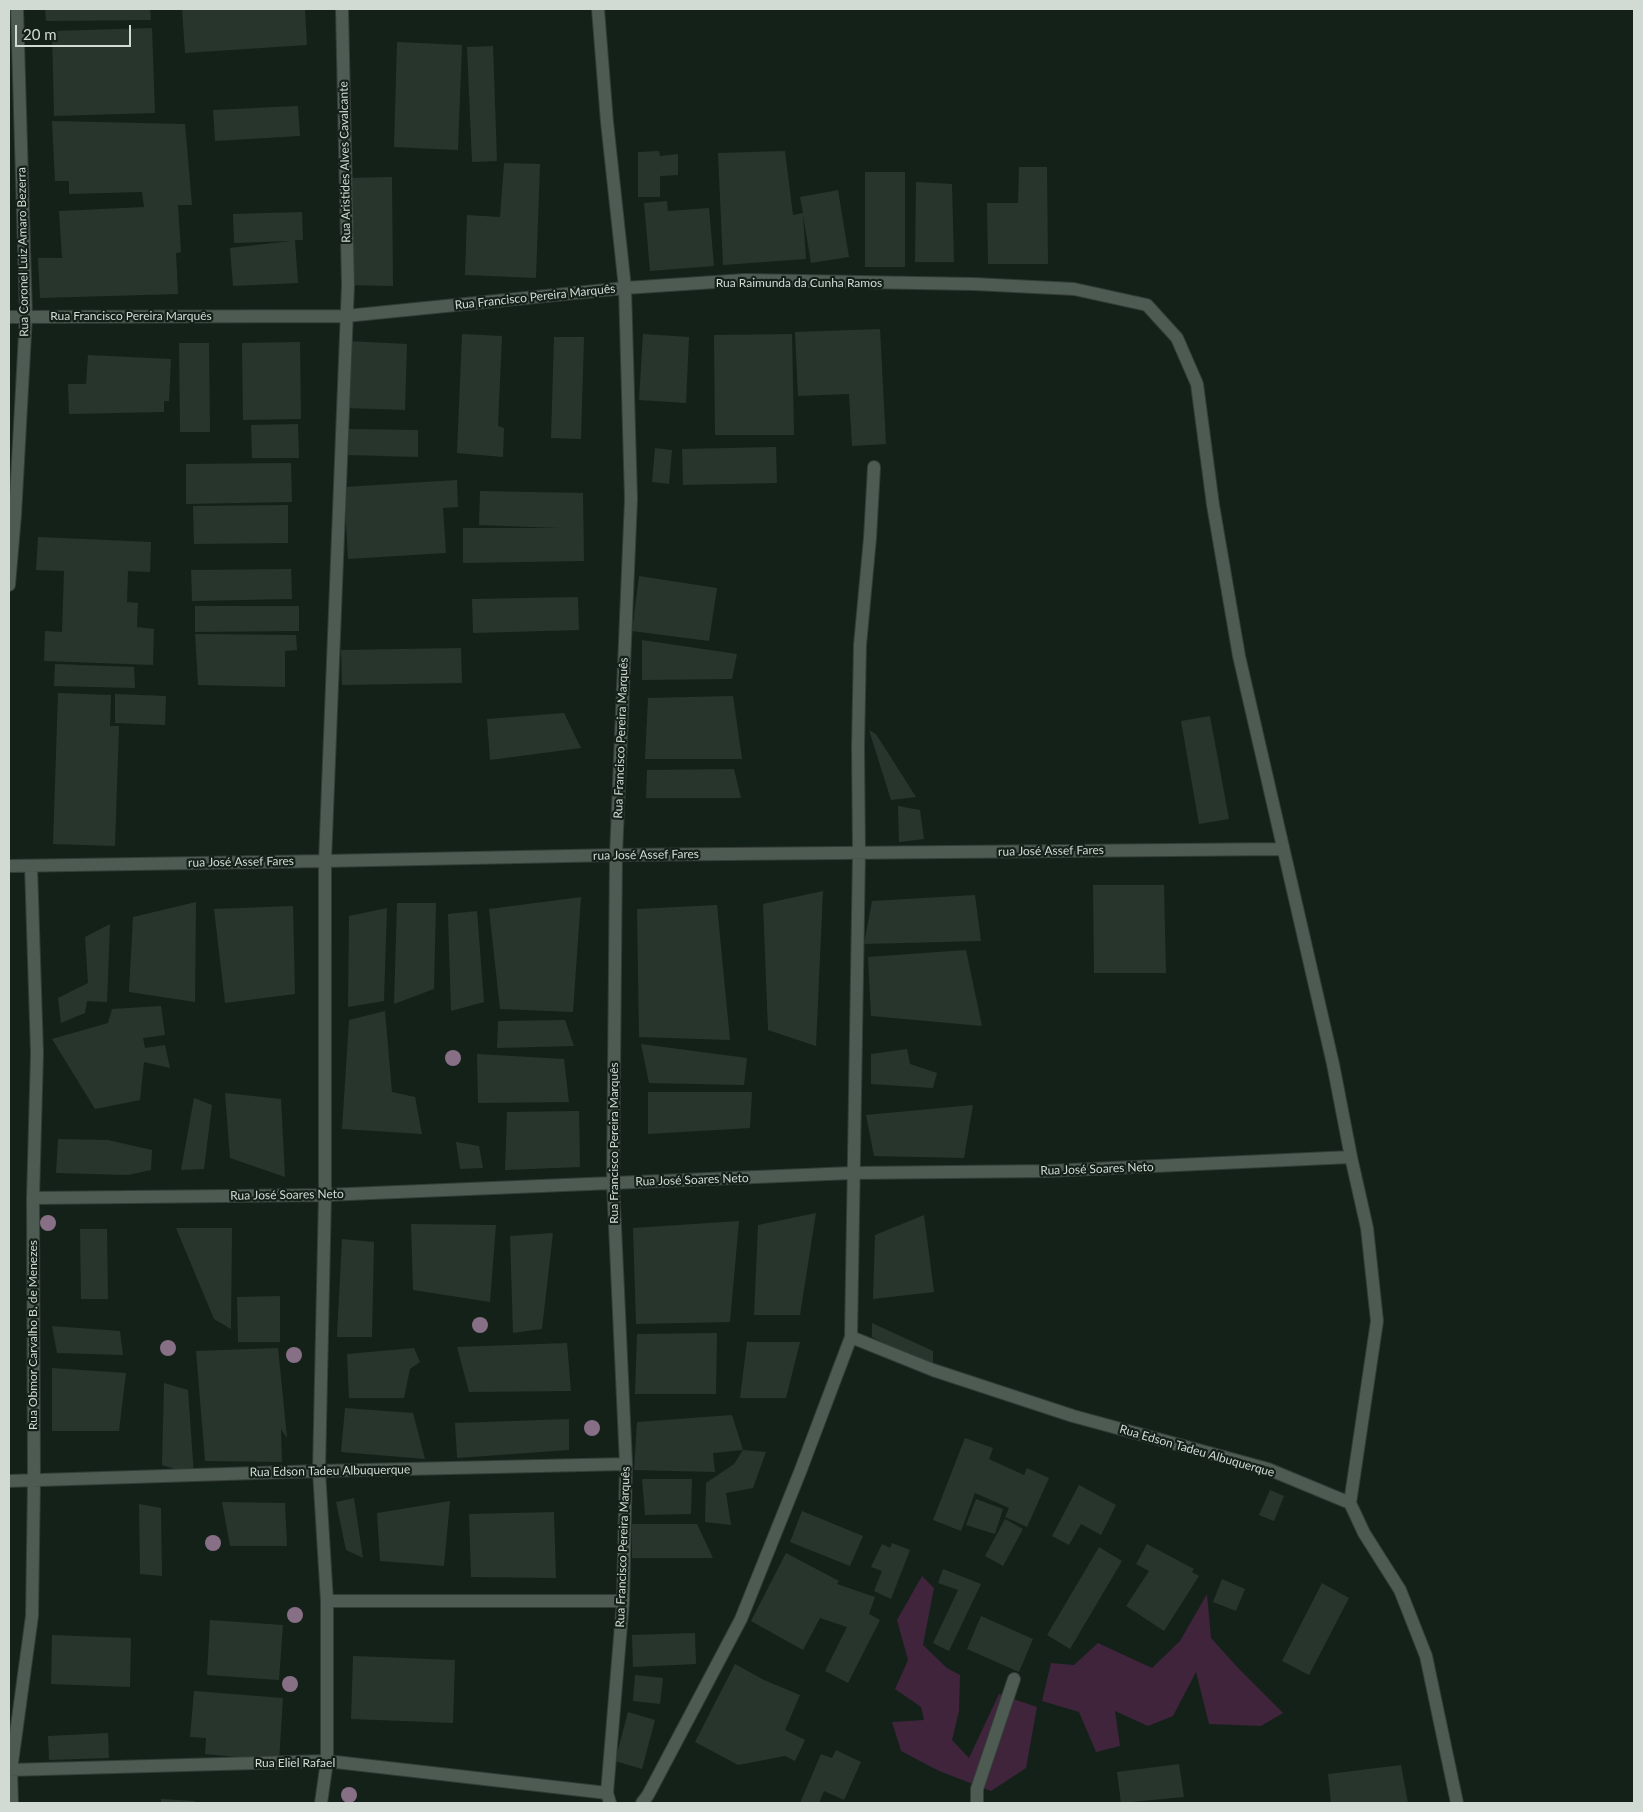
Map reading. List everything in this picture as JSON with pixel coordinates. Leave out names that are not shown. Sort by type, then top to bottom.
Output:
[{"type":"street","name":"Rua Coronel Luiz Amaro Bezerra","points":[[9,585],[26,316],[17,9]]},
{"type":"street","name":"Rua Aristides Alves Cavalcante","points":[[321,1803],[327,1762],[327,1601],[319,1471],[325,1195],[325,861],[348,285],[342,9]]},
{"type":"street","points":[[598,9],[607,122],[625,288]]},
{"type":"street","name":"Rua Raimunda da Cunha Ramos","points":[[625,288],[745,280],[974,284],[1074,290],[1147,305],[1177,338],[1198,384],[1213,505],[1239,656],[1333,1064],[1351,1157],[1368,1228],[1377,1321],[1350,1503]]},
{"type":"street","name":"Rua Francisco Pereira Marquês","points":[[9,317],[346,316],[625,288],[631,499],[616,854],[612,1183],[626,1464],[623,1601],[608,1798]]},
{"type":"street","points":[[642,1803],[653,1786],[740,1619],[800,1472],[851,1337],[860,646],[870,538],[874,467]]},
{"type":"street","name":"rua José Assef Fares","points":[[9,866],[616,854],[1284,848]]},
{"type":"street","name":"Rua Obmor Carvalho B. de Menezes","points":[[12,1803],[10,1770],[32,1616],[34,1480],[33,1198],[37,1053],[31,866]]},
{"type":"street","name":"Rua José Soares Neto","points":[[33,1198],[325,1195],[852,1173],[1048,1171],[1351,1157]]},
{"type":"street","name":"Rua Edson Tadeu Albuquerque","points":[[851,1337],[933,1370],[1073,1416],[1268,1469],[1350,1503]]},
{"type":"street","name":"Rua Edson Tadeu Albuquerque","points":[[9,1481],[626,1464]]},
{"type":"street","points":[[1350,1503],[1364,1533],[1400,1590],[1426,1656],[1457,1803]]},
{"type":"street","points":[[327,1601],[623,1601]]},
{"type":"street","points":[[977,1803],[976,1789],[1014,1679]]},
{"type":"street","name":"Rua Eliel Rafael","points":[[10,1770],[327,1762],[608,1798]]},
{"type":"shaded area","points":[[922,1576],[934,1588],[923,1645],[947,1668],[960,1675],[959,1711],[952,1740],[969,1758],[999,1694],[1037,1707],[1026,1768],[991,1791],[939,1771],[901,1751],[892,1722],[924,1720],[921,1707],[895,1689],[908,1660],[897,1620]]},
{"type":"shaded area","points":[[1207,1594],[1211,1638],[1283,1713],[1261,1726],[1209,1724],[1196,1672],[1173,1716],[1148,1726],[1115,1711],[1120,1746],[1096,1752],[1079,1712],[1042,1701],[1051,1663],[1074,1665],[1098,1643],[1152,1668],[1180,1641]]},
{"type":"building","points":[[45,9],[150,9],[151,20],[46,21]]},
{"type":"building","points":[[182,9],[305,9],[307,45],[185,53]]},
{"type":"building","points":[[152,28],[155,113],[54,116],[52,31]]},
{"type":"building","points":[[397,42],[462,45],[458,150],[394,147]]},
{"type":"building","points":[[493,46],[497,161],[472,162],[467,47]]},
{"type":"building","points":[[298,106],[300,136],[215,141],[213,110]]},
{"type":"building","points":[[52,121],[185,124],[192,205],[178,205],[181,252],[176,253],[178,294],[40,298],[38,258],[62,258],[59,211],[144,207],[142,192],[69,194],[69,181],[55,181]]},
{"type":"building","points":[[659,151],[660,156],[678,154],[678,175],[660,176],[660,197],[638,197],[638,152]]},
{"type":"building","points":[[785,151],[793,215],[803,213],[800,197],[838,190],[849,257],[811,263],[803,215],[806,259],[723,265],[718,153]]},
{"type":"building","points":[[504,163],[540,164],[536,278],[465,275],[467,215],[500,217]]},
{"type":"building","points":[[1019,167],[1047,167],[1048,264],[988,264],[987,203],[1018,203]]},
{"type":"building","points":[[865,172],[905,172],[905,267],[865,267]]},
{"type":"building","points":[[392,177],[393,286],[348,285],[346,178]]},
{"type":"building","points":[[916,182],[952,184],[954,262],[915,262]]},
{"type":"building","points":[[667,201],[668,211],[709,208],[714,266],[650,271],[644,203]]},
{"type":"building","points":[[302,212],[303,240],[295,240],[298,283],[233,286],[230,248],[291,241],[234,243],[233,214]]},
{"type":"building","points":[[880,329],[886,444],[852,446],[849,394],[798,396],[795,332]]},
{"type":"building","points":[[462,334],[502,336],[498,426],[504,428],[503,457],[457,453]]},
{"type":"building","points":[[643,334],[689,337],[686,403],[639,400]]},
{"type":"building","points":[[792,334],[794,435],[715,435],[714,335]]},
{"type":"building","points":[[554,337],[584,337],[581,439],[551,438]]},
{"type":"building","points":[[348,341],[407,344],[405,410],[346,408]]},
{"type":"building","points":[[300,342],[301,419],[243,420],[242,343]]},
{"type":"building","points":[[179,343],[209,343],[210,432],[180,432]]},
{"type":"building","points":[[88,355],[171,359],[169,401],[164,401],[164,412],[69,414],[68,384],[86,384]]},
{"type":"building","points":[[298,424],[299,458],[252,458],[251,425]]},
{"type":"building","points":[[349,429],[418,430],[418,457],[348,455]]},
{"type":"building","points":[[776,447],[777,483],[683,485],[682,449]]},
{"type":"building","points":[[655,448],[672,450],[669,484],[652,482]]},
{"type":"building","points":[[291,463],[292,502],[186,504],[186,464]]},
{"type":"building","points":[[457,480],[458,507],[443,508],[446,553],[348,559],[344,487]]},
{"type":"building","points":[[480,491],[583,493],[584,561],[463,563],[463,528],[560,528],[479,525]]},
{"type":"building","points":[[288,505],[288,543],[194,544],[193,506]]},
{"type":"building","points":[[38,537],[151,542],[150,572],[128,571],[127,602],[138,603],[137,627],[154,629],[153,665],[44,661],[45,631],[62,632],[64,571],[36,570]]},
{"type":"building","points":[[291,569],[292,599],[192,601],[191,570]]},
{"type":"building","points":[[639,576],[717,588],[709,641],[632,631]]},
{"type":"building","points":[[578,597],[579,630],[473,633],[472,599]]},
{"type":"building","points":[[195,606],[299,606],[299,631],[195,632]]},
{"type":"building","points":[[195,634],[296,635],[297,650],[285,651],[285,687],[198,685]]},
{"type":"building","points":[[642,640],[737,654],[732,679],[642,680]]},
{"type":"building","points":[[461,648],[462,683],[342,685],[341,650]]},
{"type":"building","points":[[55,664],[134,667],[135,688],[54,686]]},
{"type":"building","points":[[58,693],[111,695],[110,726],[119,726],[115,846],[53,844]]},
{"type":"building","points":[[115,694],[166,696],[165,725],[115,723]]},
{"type":"building","points":[[733,696],[742,759],[645,759],[648,698]]},
{"type":"building","points":[[564,713],[581,748],[490,760],[487,719]]},
{"type":"building","points":[[1210,716],[1229,819],[1199,824],[1181,721]]},
{"type":"building","points":[[869,730],[876,734],[916,797],[891,800]]},
{"type":"building","points":[[734,769],[741,798],[646,798],[647,770]]},
{"type":"building","points":[[898,806],[920,810],[924,839],[899,842]]},
{"type":"building","points":[[1093,885],[1164,885],[1166,973],[1094,973]]},
{"type":"building","points":[[823,891],[816,1046],[768,1030],[763,904]]},
{"type":"building","points":[[975,895],[981,941],[864,944],[872,901]]},
{"type":"building","points":[[581,897],[573,1012],[500,1009],[489,909]]},
{"type":"building","points":[[196,902],[195,1002],[129,992],[133,917]]},
{"type":"building","points":[[397,903],[436,903],[434,989],[394,1004]]},
{"type":"building","points":[[717,905],[730,1040],[639,1037],[637,909]]},
{"type":"building","points":[[293,906],[295,994],[225,1003],[214,909]]},
{"type":"building","points":[[387,908],[384,1001],[348,1007],[349,916]]},
{"type":"building","points":[[477,911],[484,1002],[451,1011],[448,914]]},
{"type":"building","points":[[110,924],[107,1002],[87,1001],[85,1013],[61,1023],[58,998],[88,983],[85,937]]},
{"type":"building","points":[[966,950],[982,1026],[871,1016],[868,957]]},
{"type":"building","points":[[161,1006],[165,1035],[143,1038],[145,1048],[165,1045],[170,1068],[144,1062],[140,1100],[95,1109],[52,1039],[108,1023],[112,1009]]},
{"type":"building","points":[[385,1011],[392,1092],[415,1097],[422,1134],[342,1129],[349,1020]]},
{"type":"building","points":[[565,1020],[574,1046],[497,1048],[498,1021]]},
{"type":"building","points":[[641,1044],[747,1058],[744,1085],[649,1083]]},
{"type":"building","points":[[907,1049],[910,1064],[937,1073],[933,1088],[871,1084],[871,1054]]},
{"type":"building","points":[[477,1054],[564,1059],[569,1102],[478,1103]]},
{"type":"building","points":[[648,1092],[752,1092],[750,1128],[648,1134]]},
{"type":"building","points":[[225,1093],[281,1099],[285,1177],[230,1158]]},
{"type":"building","points":[[194,1098],[212,1105],[204,1169],[181,1170]]},
{"type":"building","points":[[973,1105],[964,1158],[874,1156],[866,1115]]},
{"type":"building","points":[[579,1111],[580,1167],[505,1170],[507,1112]]},
{"type":"building","points":[[58,1139],[108,1140],[152,1150],[151,1170],[128,1175],[56,1173]]},
{"type":"building","points":[[456,1142],[479,1146],[483,1168],[460,1169]]},
{"type":"building","points":[[816,1213],[800,1315],[754,1315],[758,1225]]},
{"type":"building","points":[[924,1215],[934,1292],[873,1299],[875,1235]]},
{"type":"building","points":[[739,1221],[730,1322],[636,1324],[633,1228]]},
{"type":"building","points":[[411,1224],[496,1225],[490,1302],[413,1290]]},
{"type":"building","points":[[176,1228],[232,1228],[231,1329],[214,1319]]},
{"type":"building","points":[[80,1229],[107,1229],[108,1299],[81,1299]]},
{"type":"building","points":[[553,1233],[542,1329],[513,1333],[510,1236]]},
{"type":"building","points":[[342,1239],[374,1242],[372,1337],[337,1337]]},
{"type":"building","points":[[280,1296],[280,1342],[238,1342],[237,1297]]},
{"type":"building","points":[[872,1323],[933,1351],[933,1370],[872,1337]]},
{"type":"building","points":[[52,1326],[120,1331],[123,1355],[57,1353]]},
{"type":"building","points":[[717,1333],[716,1394],[635,1394],[637,1334]]},
{"type":"building","points":[[747,1342],[800,1342],[786,1398],[740,1398]]},
{"type":"building","points":[[567,1343],[571,1391],[469,1392],[457,1347]]},
{"type":"building","points":[[278,1348],[287,1438],[281,1429],[282,1462],[205,1461],[196,1351]]},
{"type":"building","points":[[414,1348],[420,1362],[410,1369],[404,1398],[349,1398],[347,1354]]},
{"type":"building","points":[[52,1368],[126,1373],[119,1431],[52,1431]]},
{"type":"building","points":[[164,1383],[188,1390],[194,1475],[162,1465]]},
{"type":"building","points":[[345,1408],[413,1413],[425,1459],[341,1452]]},
{"type":"building","points":[[732,1415],[743,1450],[713,1453],[715,1472],[634,1470],[637,1422]]},
{"type":"building","points":[[569,1419],[569,1450],[457,1458],[455,1423]]},
{"type":"building","points":[[965,1438],[993,1448],[989,1459],[993,1461],[1024,1475],[1027,1468],[1049,1478],[1027,1527],[1005,1517],[1009,1508],[975,1493],[961,1531],[933,1520]]},
{"type":"building","points":[[743,1450],[766,1452],[753,1488],[726,1493],[731,1525],[705,1522],[706,1483],[734,1464]]},
{"type":"building","points":[[642,1479],[692,1479],[691,1514],[645,1515]]},
{"type":"building","points":[[1079,1485],[1116,1505],[1101,1535],[1081,1524],[1069,1545],[1052,1536]]},
{"type":"building","points":[[1270,1490],[1284,1496],[1274,1521],[1259,1515]]},
{"type":"building","points":[[354,1498],[363,1558],[346,1550],[336,1502]]},
{"type":"building","points":[[976,1499],[1003,1509],[995,1534],[966,1525]]},
{"type":"building","points":[[450,1501],[444,1566],[380,1561],[377,1513]]},
{"type":"building","points":[[222,1502],[285,1503],[287,1546],[230,1546]]},
{"type":"building","points":[[139,1504],[161,1508],[162,1576],[140,1574]]},
{"type":"building","points":[[802,1511],[863,1536],[850,1566],[790,1542]]},
{"type":"building","points":[[554,1512],[556,1578],[471,1577],[469,1514]]},
{"type":"building","points":[[1005,1519],[1023,1529],[1003,1566],[985,1556]]},
{"type":"building","points":[[632,1524],[697,1524],[713,1558],[632,1558]]},
{"type":"building","points":[[892,1543],[910,1550],[891,1599],[874,1591],[882,1571],[871,1567],[882,1544],[890,1548]]},
{"type":"building","points":[[1147,1544],[1194,1569],[1192,1572],[1199,1576],[1164,1631],[1126,1606],[1149,1571],[1136,1564]]},
{"type":"building","points":[[1099,1547],[1122,1561],[1070,1649],[1047,1635]]},
{"type":"building","points":[[786,1553],[839,1581],[837,1584],[875,1597],[869,1614],[880,1620],[848,1683],[825,1671],[847,1627],[820,1618],[803,1650],[751,1621]]},
{"type":"building","points":[[943,1569],[981,1584],[949,1651],[933,1643],[958,1590],[938,1583]]},
{"type":"building","points":[[1222,1579],[1245,1589],[1236,1611],[1213,1602]]},
{"type":"building","points":[[1322,1583],[1349,1598],[1309,1675],[1282,1661]]},
{"type":"building","points":[[981,1616],[1033,1639],[1019,1672],[967,1649]]},
{"type":"building","points":[[210,1620],[283,1625],[279,1680],[207,1675]]},
{"type":"building","points":[[695,1633],[696,1664],[633,1667],[632,1635]]},
{"type":"building","points":[[52,1635],[131,1638],[130,1687],[51,1684]]},
{"type":"building","points":[[353,1656],[455,1660],[453,1723],[351,1719]]},
{"type":"building","points":[[735,1664],[764,1680],[800,1695],[785,1730],[805,1740],[795,1761],[785,1756],[738,1765],[695,1742]]},
{"type":"building","points":[[635,1675],[663,1678],[660,1704],[633,1701]]},
{"type":"building","points":[[194,1691],[283,1698],[279,1761],[205,1754],[206,1738],[190,1737]]},
{"type":"building","points":[[628,1712],[655,1720],[642,1769],[615,1761]]},
{"type":"building","points":[[108,1733],[109,1758],[49,1760],[48,1736]]},
{"type":"building","points":[[836,1750],[861,1762],[844,1800],[824,1791],[819,1803],[800,1803],[821,1754],[832,1758]]},
{"type":"building","points":[[1179,1764],[1184,1797],[1121,1803],[1117,1772]]},
{"type":"building","points":[[1401,1765],[1408,1803],[1331,1803],[1328,1774]]},
{"type":"building","points":[[161,1799],[194,1801],[194,1803],[161,1803]]}]
